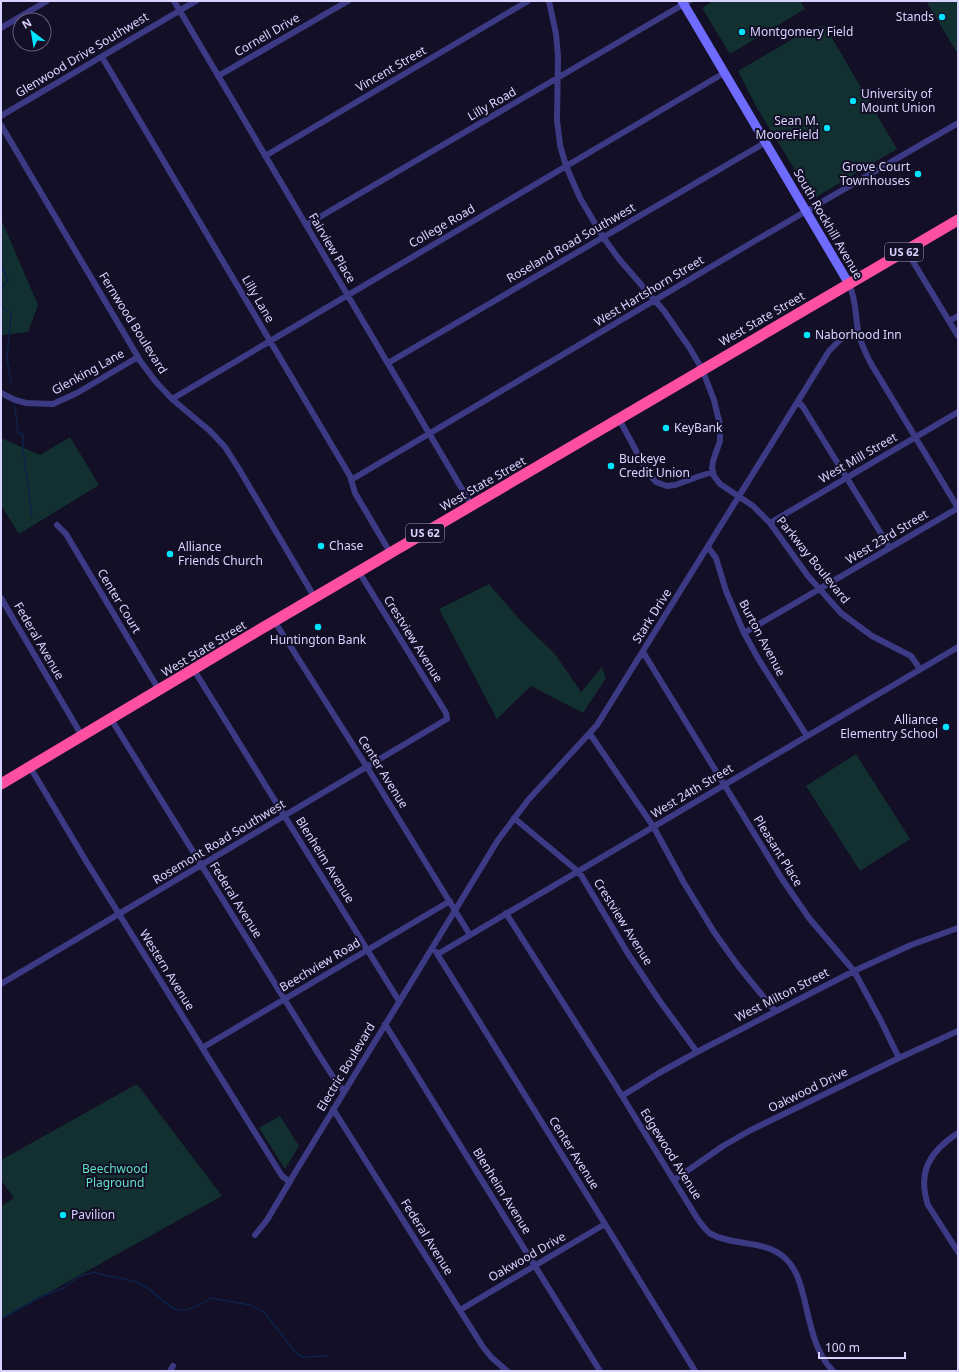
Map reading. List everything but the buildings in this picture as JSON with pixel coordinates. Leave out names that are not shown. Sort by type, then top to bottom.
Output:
[{"type":"highway","name":"West State Street","points":[[1,784],[702,369],[958,220]]},
{"type":"street","points":[[1,28],[47,1]]},
{"type":"street","name":"Fairview Place","points":[[174,1],[472,506]]},
{"type":"street","name":"Glenwood Drive Southwest","points":[[1,116],[196,1]]},
{"type":"street","name":"Cornell Drive","points":[[218,76],[348,1]]},
{"type":"street","name":"Vincent Street","points":[[265,156],[528,1]]},
{"type":"street","points":[[549,1],[556,34],[558,56],[557,120],[560,145],[566,166],[580,198],[603,237],[619,259],[655,300],[685,341],[702,369],[714,400],[720,424],[720,441],[713,461],[713,472],[675,485],[667,486],[656,482],[648,473],[619,419]]},
{"type":"street","name":"Lilly Road","points":[[306,225],[685,2]]},
{"type":"street","name":"South Rockhill Avenue","points":[[685,2],[724,73],[849,284],[854,296],[858,330],[864,350],[958,508]]},
{"type":"street","name":"Lilly Lane","points":[[102,57],[270,340],[351,480],[355,492],[391,554]]},
{"type":"street","name":"College Road","points":[[172,399],[724,73]]},
{"type":"street","name":"West Hartshorn Street","points":[[351,480],[958,123]]},
{"type":"street","name":"Fernwood Boulevard","points":[[1,125],[138,356],[152,377],[172,399],[210,431],[232,458],[315,598]]},
{"type":"street","name":"Roseland Road Southwest","points":[[388,363],[766,142]]},
{"type":"street","points":[[906,250],[958,336]]},
{"type":"street","points":[[949,321],[958,316]]},
{"type":"street","name":"Stark Drive","points":[[455,910],[498,840],[514,818],[529,799],[590,734],[643,652],[829,351],[835,344],[846,336],[858,330]]},
{"type":"street","name":"Glenking Lane","points":[[1,393],[15,400],[26,403],[53,404],[77,393],[138,356]]},
{"type":"street","points":[[798,401],[890,548]]},
{"type":"street","name":"West Mill Street","points":[[770,523],[958,412]]},
{"type":"street","name":"Parkway Boulevard","points":[[713,472],[720,484],[753,506],[770,523],[819,589],[841,613],[879,641],[911,656],[920,669]]},
{"type":"street","name":"West 23rd Street","points":[[744,633],[958,508]]},
{"type":"street","name":"Center Court","points":[[57,525],[66,534],[159,690]]},
{"type":"street","name":"Burton Avenue","points":[[708,547],[716,558],[726,591],[744,633],[759,660],[807,736]]},
{"type":"street","name":"Crestview Avenue","points":[[359,572],[446,713],[447,718]]},
{"type":"street","name":"Federal Avenue","points":[[1,598],[82,736]]},
{"type":"street","name":"Center Avenue","points":[[275,622],[367,767],[470,935]]},
{"type":"street","name":"West 24th Street","points":[[438,954],[958,647]]},
{"type":"street","name":"Pleasant Place","points":[[643,652],[782,879],[821,933],[854,971],[874,1006],[899,1058]]},
{"type":"street","name":"Blenheim Avenue","points":[[194,670],[399,1001]]},
{"type":"street","name":"Rosemont Road Southwest","points":[[1,984],[445,721],[447,718]]},
{"type":"street","name":"Federal Avenue","points":[[111,719],[337,1083],[344,1091]]},
{"type":"street","points":[[590,734],[653,826],[684,883],[714,932],[744,973],[775,1011]]},
{"type":"street","name":"Western Avenue","points":[[30,767],[282,1176],[290,1182]]},
{"type":"street","name":"Crestview Avenue","points":[[514,818],[577,871],[627,952],[659,1000],[697,1052]]},
{"type":"street","name":"Beechview Road","points":[[202,1048],[450,901]]},
{"type":"street","name":"Electric Boulevard","points":[[255,1236],[267,1220],[455,910]]},
{"type":"street","name":"Edgewood Avenue","points":[[506,913],[697,1218],[710,1234],[772,1250],[786,1259],[791,1265],[799,1280],[818,1346],[826,1362],[833,1371]]},
{"type":"street","name":"West Milton Street","points":[[622,1096],[659,1072],[854,971],[911,945],[958,928]]},
{"type":"street","name":"Center Avenue","points":[[432,948],[438,954],[695,1371]]},
{"type":"street","name":"Blenheim Avenue","points":[[385,1024],[600,1371]]},
{"type":"street","name":"Oakwood Drive","points":[[674,1180],[723,1146],[748,1131],[958,1031]]},
{"type":"street","name":"Federal Avenue","points":[[333,1109],[488,1354],[507,1371]]},
{"type":"street","points":[[958,1134],[945,1142],[933,1155],[927,1166],[924,1184],[924,1192],[928,1205],[958,1252]]},
{"type":"street","name":"Oakwood Drive","points":[[460,1310],[605,1224]]},
{"type":"green space","name":"Montgomery Field","points":[[713,1],[800,1],[805,9],[730,54],[702,8]]},
{"type":"green space","name":"Stands","points":[[926,1],[958,1],[958,54],[956,51]]},
{"type":"green space","name":"Sean M. MooreField","points":[[825,26],[897,149],[816,197],[811,196],[757,108],[738,71],[813,27]]},
{"type":"green space","points":[[1,219],[38,305],[28,332],[2,335],[1,333]]},
{"type":"green space","points":[[70,437],[99,485],[19,534],[1,505],[1,438],[40,455]]},
{"type":"green space","points":[[489,584],[521,621],[555,654],[581,692],[602,667],[606,678],[583,713],[531,686],[497,719],[439,609]]},
{"type":"green space","points":[[856,754],[910,839],[860,871],[806,786]]},
{"type":"green space","name":"Beechwood Plaground","points":[[137,1084],[222,1196],[1,1319],[1,1206],[14,1198],[1,1180],[1,1160]]},
{"type":"green space","points":[[280,1116],[299,1146],[285,1169],[259,1128]]},
{"type":"waterway","points":[[1,264],[8,280],[1,288]]},
{"type":"waterway","points":[[1,306],[11,314],[7,358],[11,383]]},
{"type":"waterway","points":[[15,406],[18,433],[23,434],[23,449],[32,516]]},
{"type":"waterway","points":[[1,1319],[40,1297],[63,1288],[80,1276],[95,1272],[139,1283],[150,1289],[171,1307],[178,1310],[187,1310],[211,1298],[250,1305],[264,1312],[296,1353],[303,1357],[329,1356]]},
{"type":"place","name":"Stands","points":[[942,17]]},
{"type":"place","name":"Montgomery Field","points":[[742,32]]},
{"type":"place","name":"University of Mount Union","points":[[853,101]]},
{"type":"place","name":"Sean M. MooreField","points":[[827,128]]},
{"type":"place","name":"Grove Court Townhouses","points":[[918,174]]},
{"type":"place","name":"Naborhood Inn","points":[[807,335]]},
{"type":"place","name":"KeyBank","points":[[666,428]]},
{"type":"place","name":"Buckeye Credit Union","points":[[611,466]]},
{"type":"place","name":"Chase","points":[[321,546]]},
{"type":"place","name":"Alliance Friends Church","points":[[170,554]]},
{"type":"place","name":"Huntington Bank","points":[[318,627]]},
{"type":"place","name":"Alliance Elementry School","points":[[946,727]]},
{"type":"place","name":"Pavilion","points":[[63,1215]]}]
